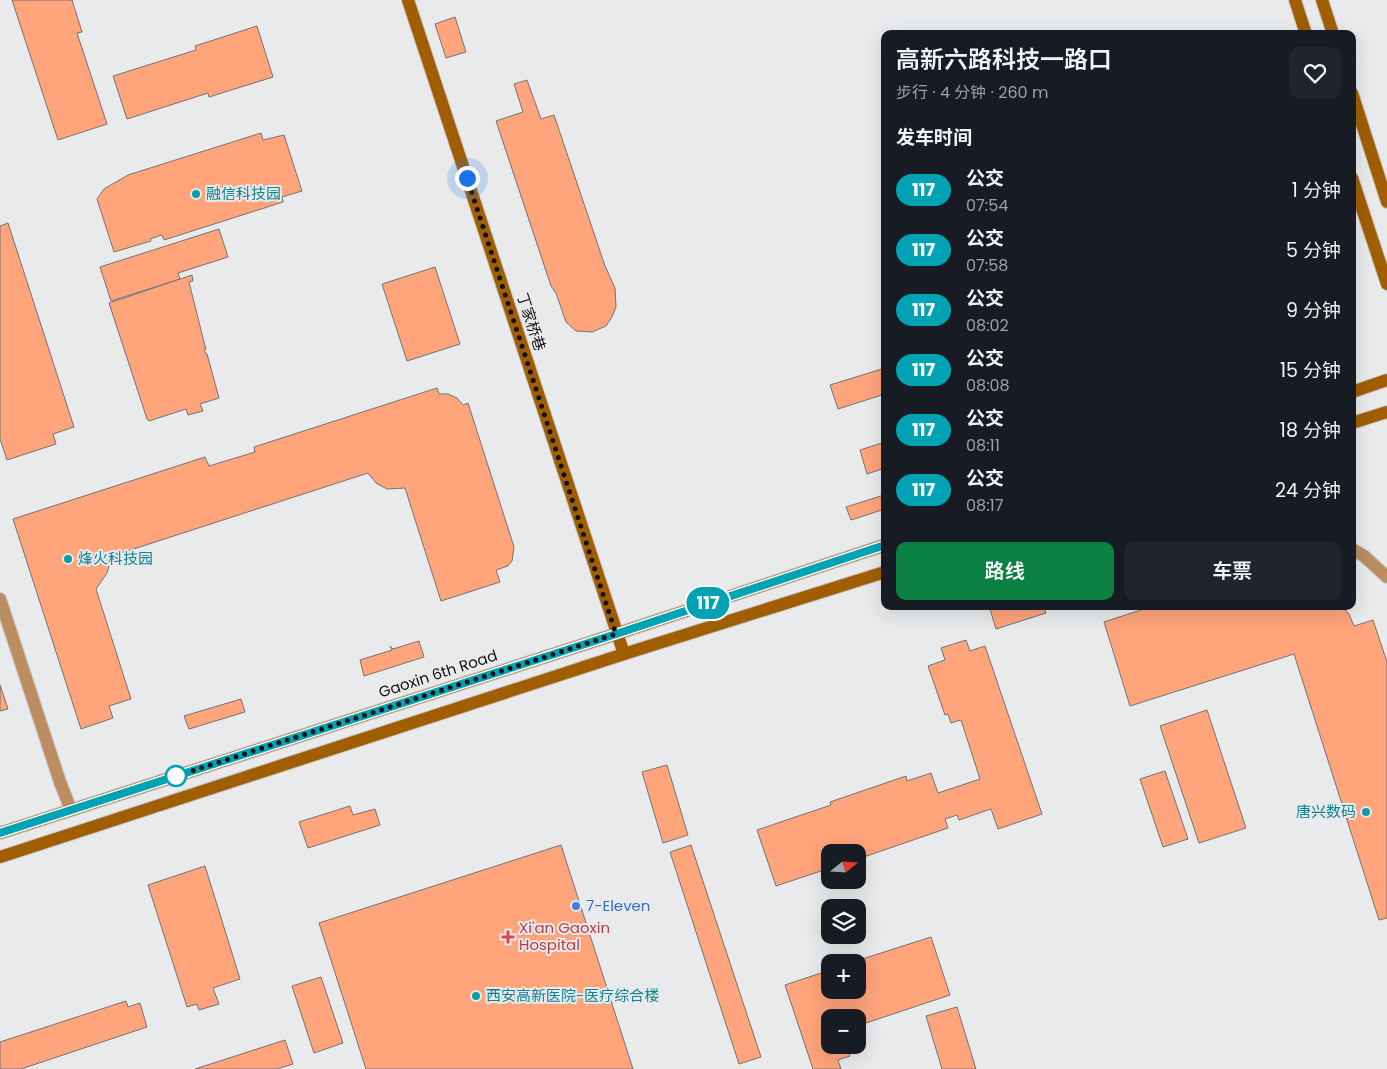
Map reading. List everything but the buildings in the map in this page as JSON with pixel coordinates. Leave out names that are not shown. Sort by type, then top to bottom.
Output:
[{"type":"street","name":"丁家桥巷","points":[[408,0],[624,654]]},
{"type":"street","points":[[1295,0],[1305,30]]},
{"type":"street","points":[[1324,0],[1332,30]]},
{"type":"street","points":[[1356,105],[1387,202]]},
{"type":"street","points":[[1356,190],[1387,284]]},
{"type":"street","points":[[1356,391],[1387,380]]},
{"type":"street","points":[[1356,423],[1387,412]]},
{"type":"street","name":"Gaoxin 6th Road","points":[[0,833],[881,546]]},
{"type":"street","points":[[1356,551],[1364,556],[1387,577]]},
{"type":"street","points":[[0,857],[624,654],[881,573]]},
{"type":"street","points":[[0,599],[71,810]]},
{"type":"bus line","name":"117","points":[[0,833],[881,546]]},
{"type":"place","name":"融信科技园","points":[[196,194]]},
{"type":"place","name":"烽火科技园","points":[[68,559]]},
{"type":"place","name":"唐兴数码","points":[[1366,812]]},
{"type":"place","name":"7-Eleven","points":[[576,906]]},
{"type":"place","name":"Xi'an Gaoxin Hospital","points":[[508,937]]},
{"type":"place","name":"西安高新医院-医疗综合楼","points":[[476,996]]},
{"type":"route","points":[[176,776],[616,634],[467,178]]}]
